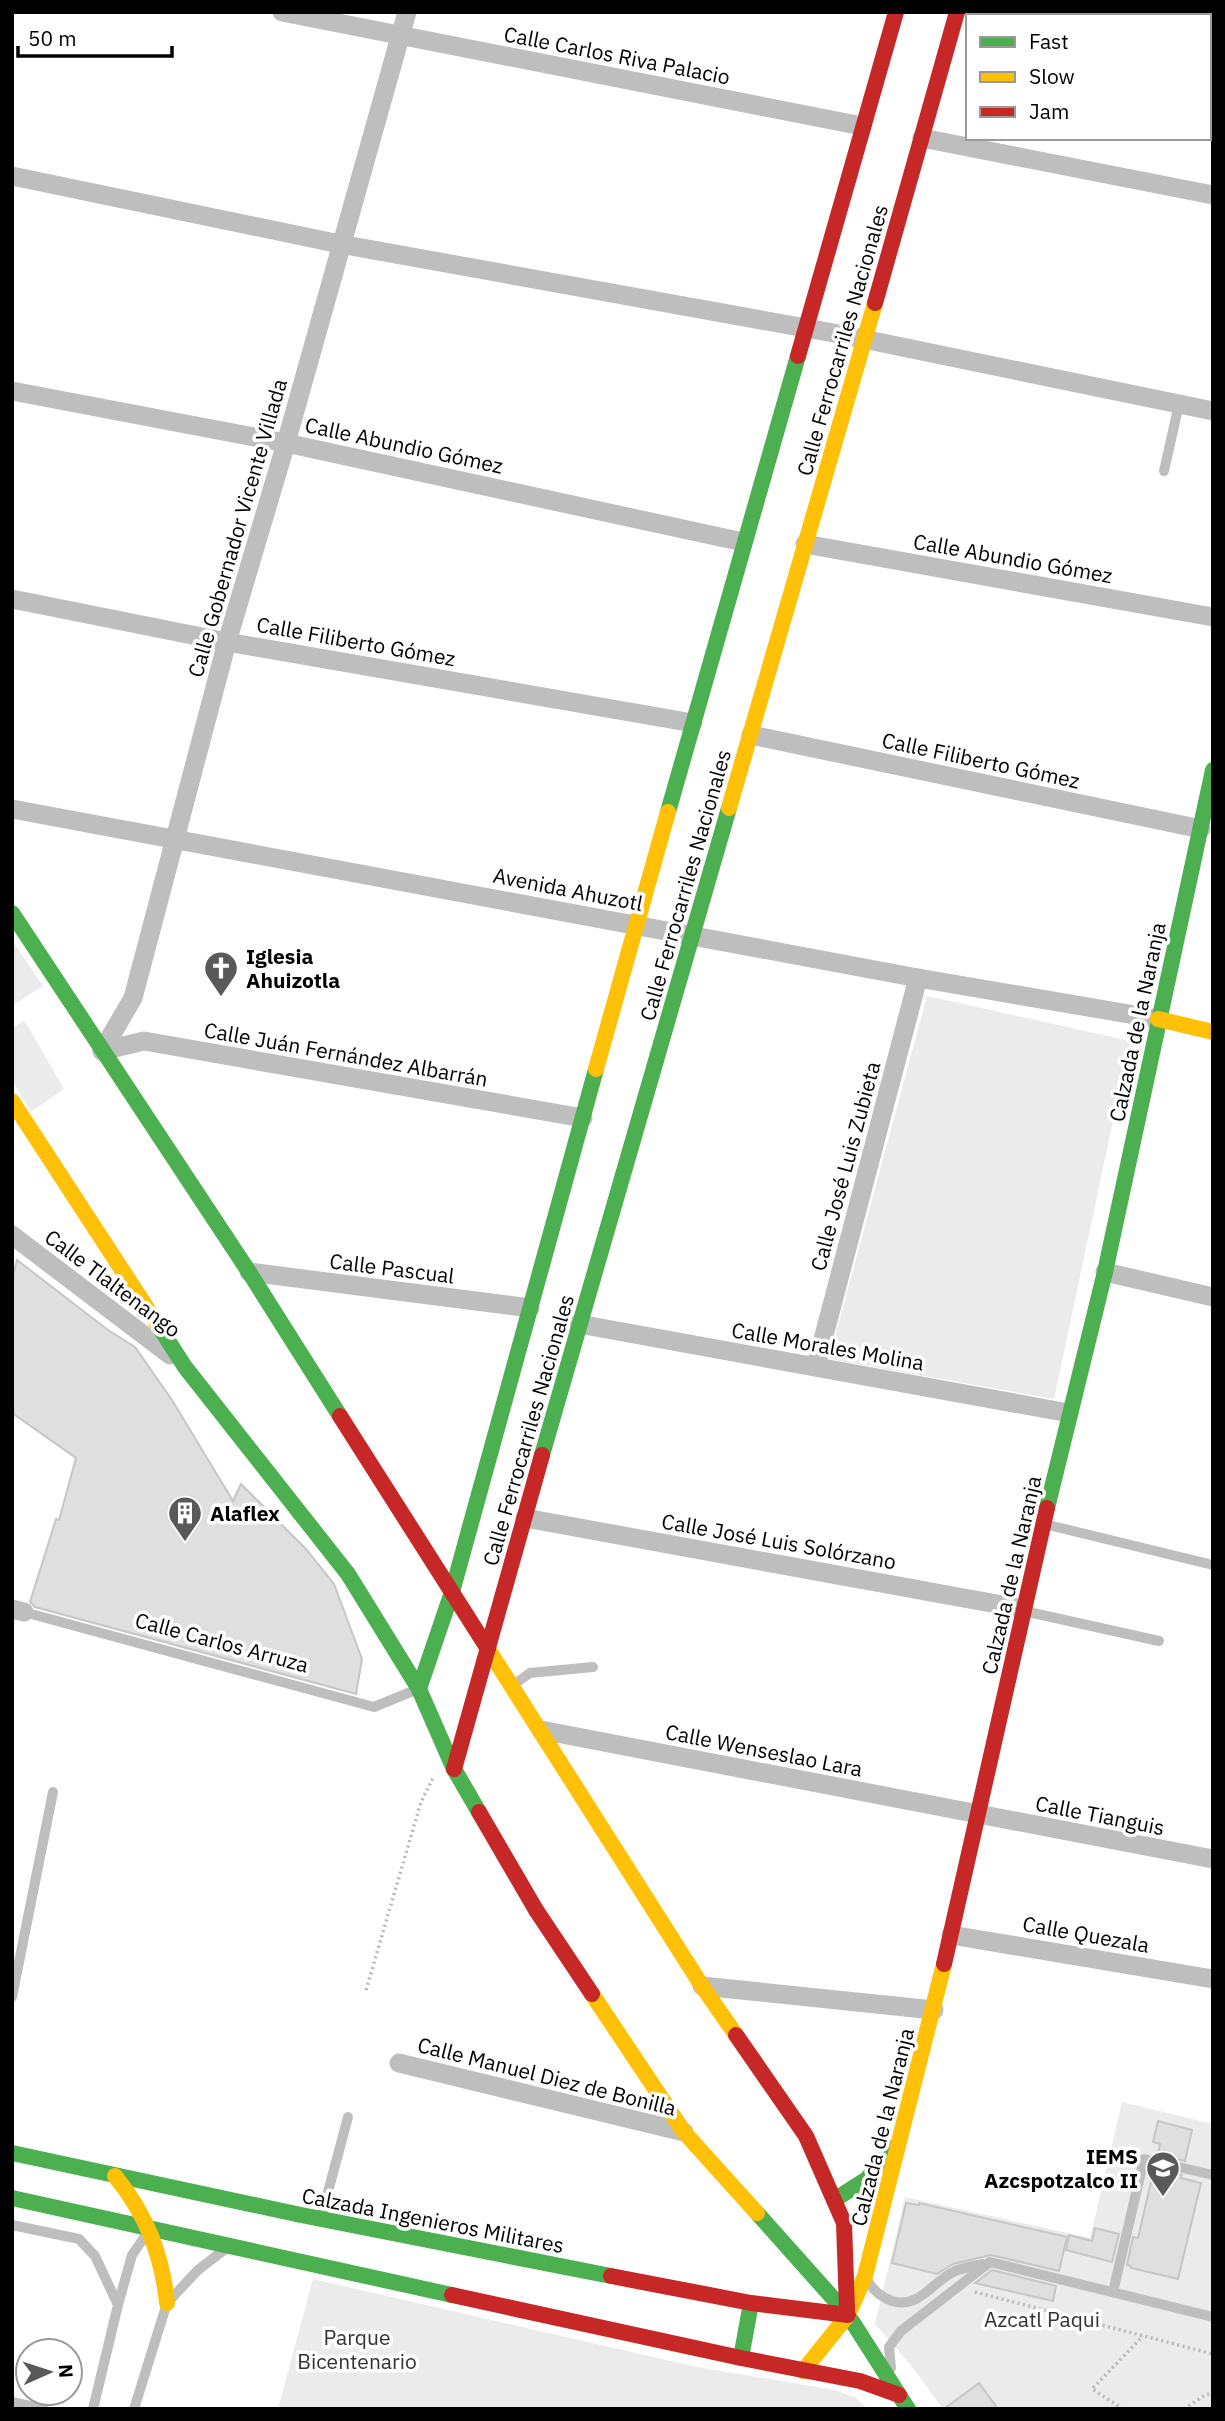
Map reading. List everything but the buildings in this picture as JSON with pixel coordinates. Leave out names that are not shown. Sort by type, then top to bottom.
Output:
[{"type":"main road","name":"Calle Ferrocarriles Nacionales","points":[[419,1689],[452,1592],[743,542],[896,12]]},
{"type":"main road","name":"Calle Ferrocarriles Nacionales","points":[[454,1769],[579,1324],[865,340],[957,12]]},
{"type":"main road","name":"Calzada de la Naranja","points":[[803,2371],[848,2315],[865,2276],[934,2010],[1043,1524],[1105,1272],[1158,1019],[1204,835],[1213,770]]},
{"type":"main road","points":[[12,913],[249,1272],[702,1986],[806,2136],[844,2223],[848,2315]]},
{"type":"main road","points":[[1158,1019],[1213,1032]]},
{"type":"main road","points":[[12,1101],[186,1367],[348,1574],[419,1689],[454,1769],[536,1910],[684,2132],[848,2315],[903,2402]]},
{"type":"main road","points":[[834,2200],[861,2186],[881,2167],[900,2137]]},
{"type":"main road","name":"Calzada Ingenieros Militares","points":[[12,2153],[320,2219],[751,2303],[848,2315]]},
{"type":"main road","points":[[115,2176],[135,2201],[151,2229],[165,2278],[167,2303]]},
{"type":"main road","points":[[12,2198],[741,2358],[860,2381],[903,2402]]},
{"type":"main road","points":[[844,2223],[859,2228],[874,2224],[880,2218]]},
{"type":"main road","points":[[741,2358],[751,2303]]},
{"type":"street","name":"Calle Carlos Riva Palacio","points":[[282,12],[862,126]]},
{"type":"street","name":"Calle Gobernador Vicente Villada","points":[[102,1051],[133,998],[227,642],[407,12]]},
{"type":"street","points":[[922,138],[1213,195]]},
{"type":"street","points":[[12,176],[340,244],[804,327],[1213,411]]},
{"type":"street","name":"Calle Abundio Gómez","points":[[12,391],[286,443],[743,542]]},
{"type":"street","name":"Calle Abundio Gómez","points":[[805,544],[1213,617]]},
{"type":"street","name":"Calle Filiberto Gómez","points":[[12,598],[227,642],[693,723]]},
{"type":"street","name":"Calle Filiberto Gómez","points":[[751,735],[1204,835]]},
{"type":"street","name":"Avenida Ahuzotl","points":[[12,809],[918,978],[1158,1019]]},
{"type":"street","name":"Calle José Luis Zubieta","points":[[816,1366],[918,978]]},
{"type":"street","name":"Calle Juán Fernández Albarrán","points":[[102,1051],[144,1041],[583,1118]]},
{"type":"street","name":"Calle Tlaltenango","points":[[12,1235],[186,1367]]},
{"type":"street","name":"Calle Pascual","points":[[249,1272],[530,1308]]},
{"type":"street","points":[[1105,1272],[1213,1297]]},
{"type":"street","name":"Calle Morales Molina","points":[[579,1324],[1069,1413]]},
{"type":"street","name":"Calle José Luis Solórzano","points":[[525,1518],[1024,1610]]},
{"type":"street","name":"Calle Wenseslao Lara","points":[[541,1730],[979,1815]]},
{"type":"street","name":"Calle Tianguis","points":[[979,1815],[1213,1859]]},
{"type":"street","name":"Calle Quezala","points":[[951,1935],[1213,1979]]},
{"type":"street","points":[[702,1986],[934,2010]]},
{"type":"street","name":"Calle Manuel Diez de Bonilla","points":[[399,2063],[684,2132]]},
{"type":"lane","points":[[1164,471],[1179,404]]},
{"type":"lane","points":[[1043,1524],[1213,1564]]},
{"type":"lane","name":"Calle Carlos Arruza","points":[[18,1610],[374,1707],[419,1689]]},
{"type":"lane","points":[[1024,1610],[1159,1641]]},
{"type":"lane","points":[[512,1685],[530,1673],[593,1667]]},
{"type":"lane","points":[[12,1997],[53,1792]]},
{"type":"lane","points":[[320,2219],[348,2117]]},
{"type":"lane","points":[[1113,2292],[1144,2159],[1213,2175]]},
{"type":"lane","points":[[12,2225],[79,2239],[95,2256],[118,2305]]},
{"type":"lane","points":[[93,2409],[132,2255],[151,2229]]},
{"type":"lane","points":[[134,2409],[167,2303],[198,2270],[229,2246]]},
{"type":"lane","points":[[903,2402],[891,2367],[889,2347],[901,2331],[990,2262]]},
{"type":"lane","points":[[865,2276],[873,2290],[886,2299],[913,2302],[954,2272],[990,2262],[1213,2317]]},
{"type":"lane","points":[[12,2402],[44,2409]]},
{"type":"path","points":[[366,1990],[421,1802],[446,1751]]},
{"type":"path","points":[[956,2287],[1213,2354]]},
{"type":"path","points":[[1123,2409],[1092,2389],[1143,2336]]},
{"type":"path","points":[[1184,2409],[1205,2395],[1213,2393]]},
{"type":"green space","points":[[12,940],[43,986],[12,1006]]},
{"type":"green space","points":[[927,996],[1130,1041],[1054,1399],[829,1359]]},
{"type":"green space","points":[[24,1020],[64,1089],[31,1112],[12,1080],[12,1029]]},
{"type":"green space","name":"Azcatl Paqui","points":[[1122,2102],[1213,2124],[1213,2409],[943,2409],[910,2364],[875,2324],[905,2197],[1090,2238]]},
{"type":"green space","name":"Parque Bicentenario","points":[[313,2279],[697,2367],[835,2390],[856,2398],[868,2409],[278,2409]]},
{"type":"traffic: fast","points":[[668,812],[798,356]]},
{"type":"traffic: fast","points":[[1047,1508],[1105,1272],[1213,770]]},
{"type":"traffic: fast","points":[[542,1455],[729,808]]},
{"type":"traffic: fast","points":[[12,913],[249,1272],[340,1416]]},
{"type":"traffic: fast","points":[[419,1689],[452,1592],[596,1069]]},
{"type":"traffic: fast","points":[[158,1325],[185,1367],[348,1574],[419,1689],[454,1769],[479,1812]]},
{"type":"traffic: fast","points":[[834,2200],[867,2179],[893,2148]]},
{"type":"traffic: fast","points":[[12,2153],[301,2215],[611,2276]]},
{"type":"traffic: fast","points":[[12,2198],[452,2295]]},
{"type":"traffic: fast","points":[[757,2213],[848,2315],[908,2409]]},
{"type":"traffic: fast","points":[[741,2358],[751,2303]]},
{"type":"traffic: slow","points":[[729,808],[875,303]]},
{"type":"traffic: slow","points":[[596,1069],[668,812]]},
{"type":"traffic: slow","points":[[1158,1019],[1213,1032]]},
{"type":"traffic: slow","points":[[12,1101],[158,1325]]},
{"type":"traffic: slow","points":[[488,1649],[702,1986],[736,2035]]},
{"type":"traffic: slow","points":[[803,2371],[848,2315],[865,2276],[944,1964]]},
{"type":"traffic: slow","points":[[592,1994],[684,2132],[757,2213]]},
{"type":"traffic: slow","points":[[115,2176],[136,2205],[151,2235],[157,2251],[167,2303]]},
{"type":"traffic: jam","points":[[798,356],[896,12]]},
{"type":"traffic: jam","points":[[875,303],[957,12]]},
{"type":"traffic: jam","points":[[340,1416],[488,1649]]},
{"type":"traffic: jam","points":[[454,1769],[542,1455]]},
{"type":"traffic: jam","points":[[944,1964],[1047,1508]]},
{"type":"traffic: jam","points":[[479,1812],[536,1910],[592,1994]]},
{"type":"traffic: jam","points":[[736,2035],[806,2136],[844,2223],[847,2309]]},
{"type":"traffic: jam","points":[[611,2276],[751,2303],[848,2315]]},
{"type":"traffic: jam","points":[[452,2295],[860,2381],[899,2395]]},
{"type":"place","name":"Iglesia Ahuizotla","points":[[221,998]]},
{"type":"place","name":"Alaflex","points":[[185,1543]]},
{"type":"place","name":"IEMS Azcspotzalco II","points":[[1163,2198]]}]
